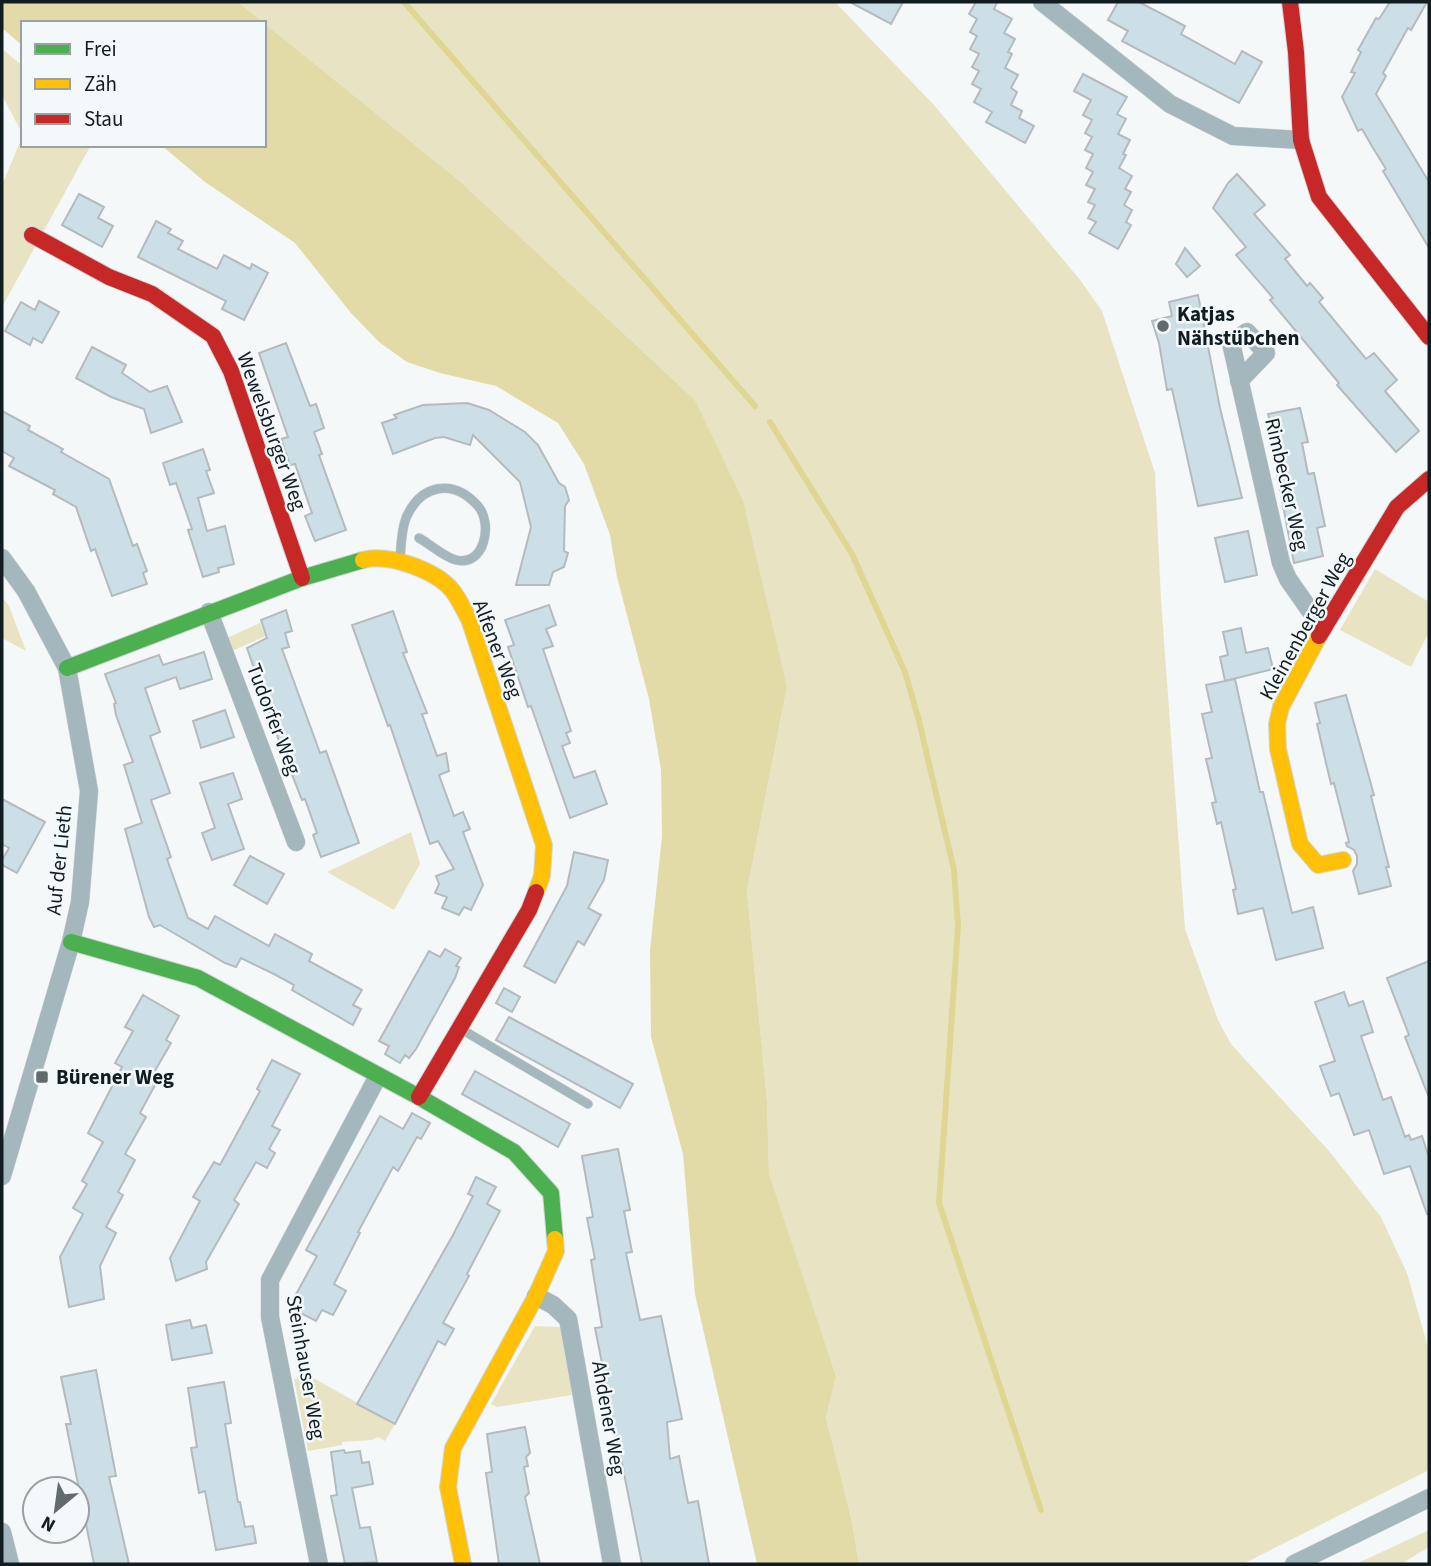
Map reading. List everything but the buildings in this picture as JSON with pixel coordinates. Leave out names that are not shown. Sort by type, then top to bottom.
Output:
[{"type":"street","points":[[1042,2],[1170,104],[1233,136],[1301,141]]},
{"type":"street","points":[[1290,2],[1301,141],[1319,197],[1429,337]]},
{"type":"street","name":"Wewelsburger Weg","points":[[32,235],[109,277],[152,294],[213,336],[231,371],[302,578]]},
{"type":"street","name":"Rimbecker Weg","points":[[1239,381],[1281,563],[1288,579],[1323,629]]},
{"type":"street","name":"Kleinenberger Weg","points":[[1343,860],[1318,865],[1300,844],[1278,749],[1277,724],[1281,707],[1323,629],[1397,507],[1429,479]]},
{"type":"street","name":"Alfener Weg","points":[[67,668],[302,578],[376,556],[429,571],[452,590],[469,620],[544,845],[542,876],[529,910],[419,1097]]},
{"type":"street","name":"Auf der Lieth","points":[[2,558],[26,591],[67,668],[89,790],[80,902],[71,942],[2,1176]]},
{"type":"street","name":"Tudorfer Weg","points":[[209,612],[296,842]]},
{"type":"street","points":[[71,942],[198,978],[419,1097],[514,1152],[551,1193],[556,1251],[536,1296],[453,1448],[448,1487],[463,1564]]},
{"type":"street","name":"Steinhauser Weg","points":[[319,1564],[270,1317],[270,1280],[378,1076]]},
{"type":"street","name":"Ahdener Weg","points":[[536,1296],[553,1305],[568,1319],[612,1564]]},
{"type":"street","points":[[1294,1564],[1429,1497]]},
{"type":"street","points":[[2,1532],[10,1564]]},
{"type":"lane","points":[[400,562],[406,519],[414,503],[428,491],[446,487],[463,494],[479,507],[486,522],[486,535],[481,550],[469,559],[456,560],[419,538]]},
{"type":"lane","points":[[459,1028],[588,1104]]},
{"type":"shaded area","points":[[2,2],[238,2],[262,21],[21,21],[21,44],[2,28]]},
{"type":"shaded area","points":[[238,2],[835,2],[934,105],[1081,281],[1102,311],[1155,473],[1161,599],[1185,929],[1218,1020],[1231,1044],[1329,1151],[1381,1217],[1407,1273],[1429,1351],[1429,1470],[1243,1564],[859,1564],[851,1517],[826,1418],[836,1376],[769,1173],[767,1101],[747,891],[787,687],[709,431],[695,400],[461,182],[266,25],[266,21],[262,21]]},
{"type":"shaded area","points":[[266,25],[461,182],[695,400],[743,501],[787,687],[747,891],[767,1101],[769,1173],[836,1376],[826,1418],[851,1517],[859,1564],[757,1564],[695,1294],[683,1154],[651,1037],[650,950],[662,836],[661,770],[649,699],[617,577],[610,535],[584,464],[558,423],[496,386],[407,362],[379,342],[351,313],[295,243],[205,182],[163,147],[266,147]]},
{"type":"shaded area","points":[[2,49],[21,64],[21,131],[2,95]]},
{"type":"shaded area","points":[[21,140],[21,147],[90,147],[2,307],[2,185]]},
{"type":"shaded area","points":[[1375,569],[1429,602],[1429,632],[1411,667],[1340,630]]},
{"type":"shaded area","points":[[2,597],[9,606],[26,651],[2,638]]},
{"type":"shaded area","points":[[260,623],[266,636],[232,651],[227,638]]},
{"type":"shaded area","points":[[411,832],[420,864],[394,910],[327,872]]},
{"type":"shaded area","points":[[535,1326],[560,1327],[572,1395],[497,1407],[491,1404]]},
{"type":"shaded area","points":[[310,1376],[395,1424],[385,1441],[378,1437],[372,1440],[342,1442],[342,1445],[308,1451],[294,1379]]},
{"type":"shaded area","points":[[1429,1530],[1429,1547],[1401,1564],[1356,1564]]},
{"type":"waterway","points":[[404,2],[755,406]]},
{"type":"waterway","points":[[770,422],[852,554],[905,672],[918,717],[954,870],[958,926],[939,1203],[1041,1510]]},
{"type":"traffic: fast","points":[[67,668],[302,578],[363,560]]},
{"type":"traffic: fast","points":[[71,942],[198,978],[419,1097],[514,1152],[551,1193],[555,1239]]},
{"type":"traffic: slow","points":[[363,560],[373,558],[398,561],[434,576],[452,590],[469,619],[544,845],[542,876],[536,892]]},
{"type":"traffic: slow","points":[[1319,636],[1281,707],[1277,724],[1278,749],[1300,844],[1318,865],[1343,860]]},
{"type":"traffic: slow","points":[[463,1564],[448,1487],[453,1448],[536,1296],[556,1251],[555,1239]]},
{"type":"traffic: jam","points":[[1290,2],[1301,140],[1319,197],[1429,337]]},
{"type":"traffic: jam","points":[[32,235],[109,277],[152,294],[213,336],[231,371],[302,578]]},
{"type":"traffic: jam","points":[[1319,636],[1397,507],[1429,479]]},
{"type":"traffic: jam","points":[[419,1097],[529,910],[536,892]]},
{"type":"place","name":"Katjas Nähstübchen","points":[[1163,326]]},
{"type":"place","name":"Bürener Weg","points":[[42,1077]]}]
